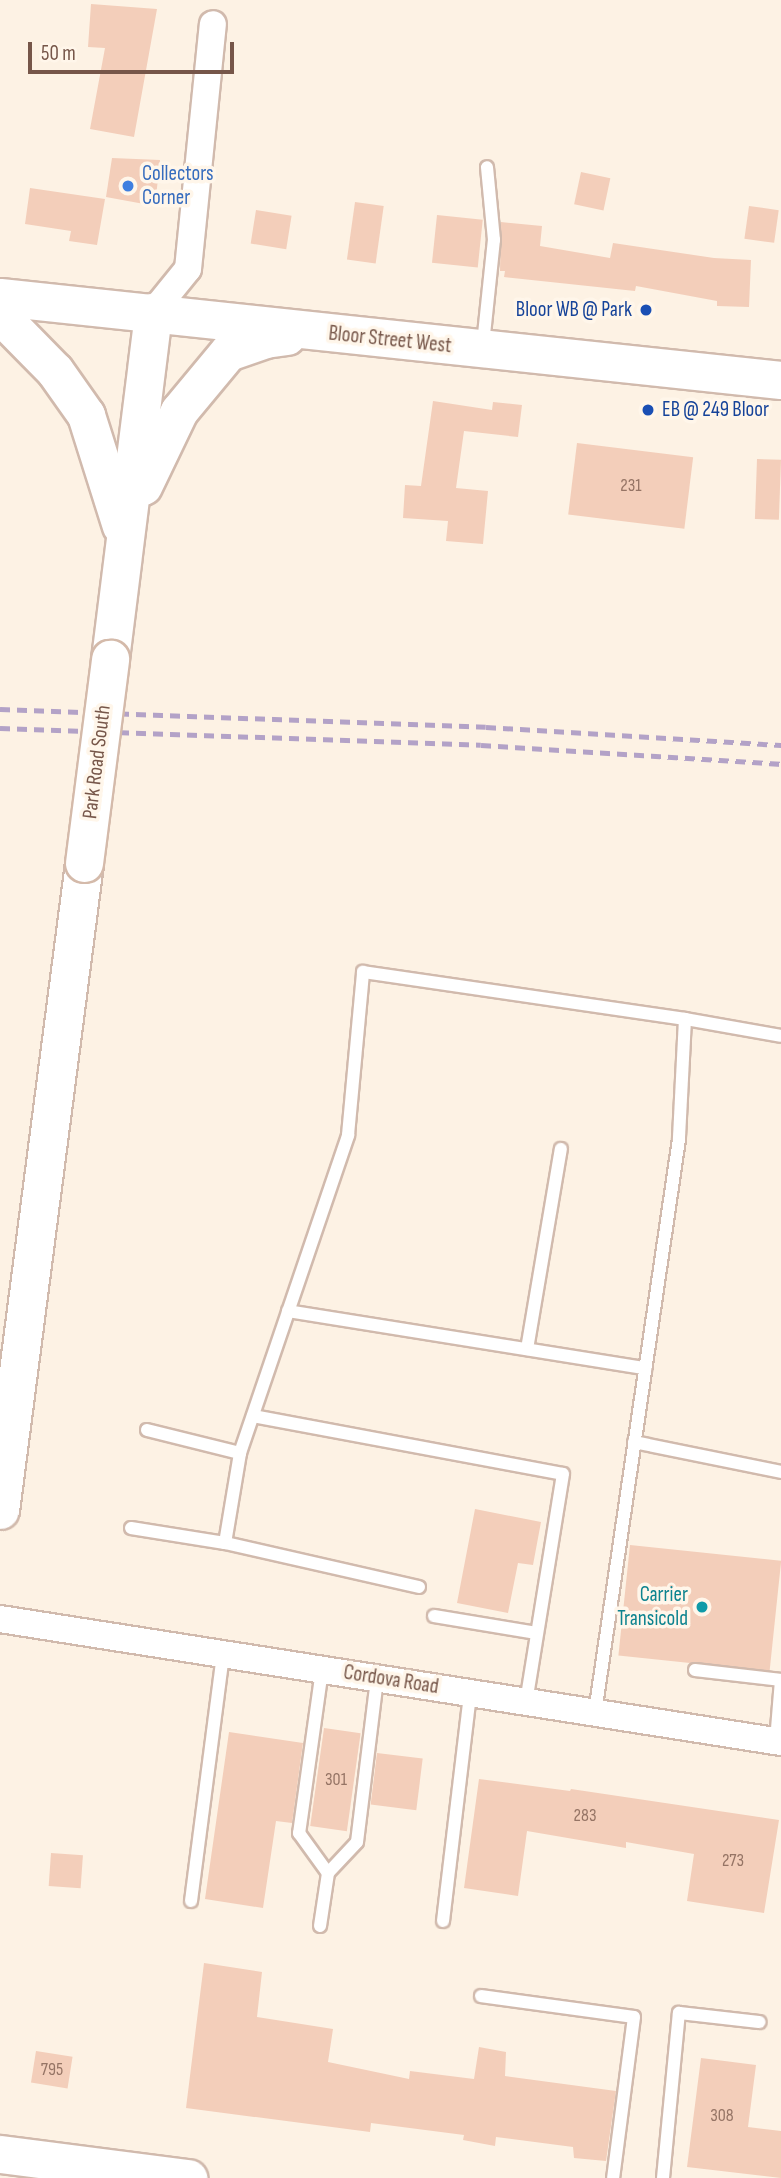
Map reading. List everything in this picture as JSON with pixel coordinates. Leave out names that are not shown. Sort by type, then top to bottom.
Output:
[{"type":"main road","name":"Bloor Street West","points":[[0,297],[781,380]]},
{"type":"main road","name":"Park Road South","points":[[0,1510],[153,313]]},
{"type":"main road","points":[[0,315],[55,371],[86,415],[124,537]]},
{"type":"main road","points":[[124,537],[152,461],[179,411],[228,352],[265,339],[314,332]]},
{"type":"main road","points":[[0,2154],[188,2178]]},
{"type":"street","points":[[153,313],[188,269],[213,24]]},
{"type":"street","name":"Cordova Road","points":[[0,1619],[778,1742]]},
{"type":"lane","points":[[482,349],[495,240],[487,167]]},
{"type":"lane","points":[[225,1543],[240,1452],[348,1135],[363,972],[685,1018],[781,1035]]},
{"type":"lane","points":[[595,1713],[679,1139],[685,1018]]},
{"type":"lane","points":[[527,1349],[561,1149]]},
{"type":"lane","points":[[288,1311],[645,1368]]},
{"type":"lane","points":[[253,1416],[563,1475],[526,1702]]},
{"type":"lane","points":[[147,1430],[240,1452]]},
{"type":"lane","points":[[634,1442],[781,1472]]},
{"type":"lane","points":[[131,1528],[225,1543],[419,1587]]},
{"type":"lane","points":[[435,1616],[537,1633]]},
{"type":"lane","points":[[191,1901],[223,1654]]},
{"type":"lane","points":[[322,1670],[299,1833],[328,1872]]},
{"type":"lane","points":[[695,1670],[781,1680],[778,1742]]},
{"type":"lane","points":[[320,1926],[328,1872],[357,1842],[377,1678]]},
{"type":"lane","points":[[443,1921],[470,1693]]},
{"type":"lane","points":[[481,1996],[634,2017],[613,2178]]},
{"type":"lane","points":[[663,2178],[679,2013],[759,2022]]},
{"type":"building","points":[[91,4],[157,9],[134,137],[90,129],[105,48],[88,47]]},
{"type":"building","points":[[112,158],[160,160],[155,206],[106,197]]},
{"type":"building","points":[[581,172],[610,178],[603,211],[574,204]]},
{"type":"building","points":[[30,188],[105,199],[97,245],[69,241],[71,231],[25,224]]},
{"type":"building","points":[[355,202],[384,206],[376,263],[347,259]]},
{"type":"building","points":[[749,206],[779,210],[774,243],[744,239]]},
{"type":"building","points":[[256,210],[292,216],[286,249],[251,244]]},
{"type":"building","points":[[437,215],[483,220],[478,268],[432,263]]},
{"type":"building","points":[[501,222],[542,226],[540,246],[610,258],[613,243],[714,258],[751,260],[749,307],[717,306],[717,301],[636,286],[635,291],[504,277],[505,271],[500,271]]},
{"type":"building","points":[[433,401],[492,410],[493,402],[522,405],[518,437],[464,431],[456,488],[488,491],[483,544],[446,541],[448,521],[403,518],[405,485],[421,486]]},
{"type":"building","points":[[577,443],[693,457],[684,529],[568,514]]},
{"type":"building","points":[[757,459],[781,460],[779,520],[755,519]]},
{"type":"building","points":[[475,1509],[541,1522],[533,1565],[518,1563],[508,1613],[457,1603]]},
{"type":"building","name":"Carrier Transicold","points":[[630,1545],[781,1561],[770,1671],[618,1655]]},
{"type":"building","points":[[324,1728],[361,1733],[347,1831],[310,1826]]},
{"type":"building","points":[[229,1732],[303,1743],[292,1823],[276,1821],[263,1908],[205,1899]]},
{"type":"building","points":[[377,1753],[423,1759],[416,1810],[371,1805]]},
{"type":"building","points":[[479,1779],[571,1789],[779,1820],[764,1913],[687,1901],[694,1854],[626,1842],[626,1848],[527,1831],[518,1896],[464,1888]]},
{"type":"building","points":[[51,1853],[83,1855],[81,1888],[49,1886]]},
{"type":"building","points":[[204,1963],[262,1972],[257,2017],[333,2029],[328,2062],[409,2079],[410,2071],[474,2079],[479,2047],[506,2052],[505,2076],[616,2091],[606,2161],[574,2158],[573,2147],[496,2137],[495,2146],[463,2140],[464,2135],[371,2123],[370,2132],[186,2108]]},
{"type":"building","points":[[36,2051],[73,2057],[68,2088],[31,2083]]},
{"type":"building","points":[[701,2058],[756,2065],[748,2127],[781,2131],[781,2178],[687,2167]]},
{"type":"railway","points":[[0,709],[486,727],[781,745]]},
{"type":"railway","points":[[0,728],[481,745],[781,764]]},
{"type":"place","name":"Collectors Corner","points":[[128,186]]},
{"type":"place","name":"Bloor WB @ Park","points":[[646,310]]},
{"type":"place","name":"EB @ 249 Bloor","points":[[648,410]]},
{"type":"place","name":"Carrier Transicold","points":[[702,1607]]}]
